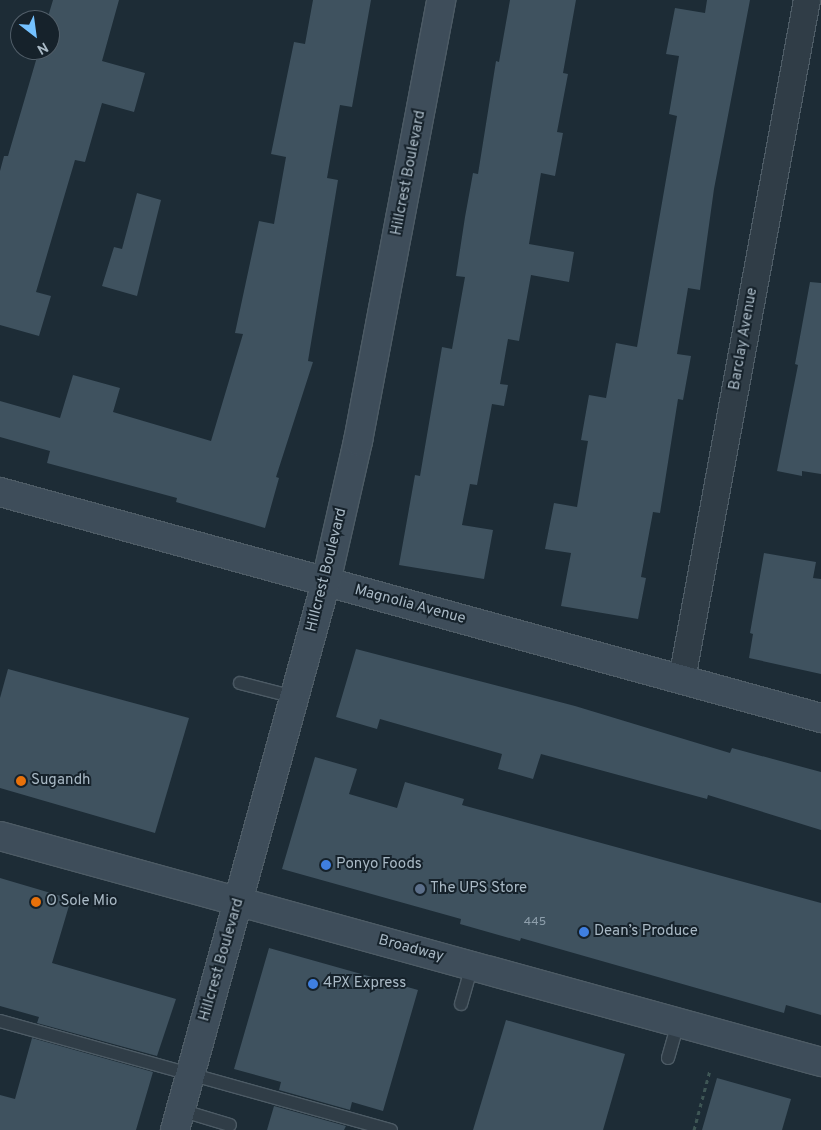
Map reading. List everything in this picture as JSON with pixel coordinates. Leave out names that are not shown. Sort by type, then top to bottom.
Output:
[{"type":"street","name":"Hillcrest Boulevard","points":[[178,1120],[326,582],[361,422],[441,0]]},
{"type":"street","name":"Barclay Avenue","points":[[682,679],[807,0]]},
{"type":"street","name":"Magnolia Avenue","points":[[0,492],[821,718]]},
{"type":"street","name":"Broadway","points":[[0,836],[821,1062]]},
{"type":"lane","points":[[240,683],[294,697]]},
{"type":"lane","points":[[461,1004],[472,966]]},
{"type":"lane","points":[[0,1021],[387,1129]]},
{"type":"lane","points":[[668,1058],[678,1023]]},
{"type":"lane","points":[[178,1120],[230,1125]]},
{"type":"path","points":[[694,1130],[710,1070]]},
{"type":"building","points":[[53,0],[119,0],[102,61],[145,73],[134,112],[102,103],[85,162],[75,160],[36,292],[51,296],[39,336],[0,325],[0,171],[4,156],[8,156],[36,60],[60,60],[60,10],[50,10]]},
{"type":"building","points":[[313,0],[371,0],[352,107],[340,105],[327,178],[338,180],[308,361],[313,362],[276,477],[279,478],[265,528],[176,502],[177,498],[47,463],[50,451],[0,437],[0,401],[60,418],[73,375],[120,388],[113,412],[211,441],[243,334],[235,333],[259,221],[274,224],[286,157],[271,154],[294,42],[305,44]]},
{"type":"building","points":[[510,0],[576,0],[563,73],[568,74],[557,132],[563,133],[555,176],[541,173],[529,244],[574,252],[569,282],[531,275],[519,341],[508,339],[500,384],[508,385],[504,406],[492,404],[477,485],[470,484],[462,525],[493,530],[484,579],[399,565],[415,475],[420,476],[442,347],[452,349],[465,277],[456,276],[465,217],[473,173],[478,174],[496,61],[499,62]]},
{"type":"building","points":[[707,0],[750,0],[714,189],[700,290],[688,288],[677,354],[691,356],[683,400],[678,399],[660,513],[653,512],[641,577],[646,578],[638,619],[561,606],[571,553],[545,549],[554,503],[577,507],[588,441],[581,440],[589,395],[606,398],[616,343],[637,347],[677,116],[669,114],[679,56],[666,54],[675,8],[705,13]]},
{"type":"building","points":[[137,193],[161,200],[137,296],[102,286],[114,247],[122,249]]},
{"type":"building","points":[[810,282],[821,283],[821,474],[802,471],[802,476],[777,471],[798,365],[795,364]]},
{"type":"building","points":[[764,553],[816,562],[813,578],[821,579],[821,674],[749,658],[753,634],[750,633]]},
{"type":"building","points":[[356,649],[575,706],[730,753],[732,748],[821,772],[821,830],[708,795],[707,799],[541,754],[533,779],[498,769],[502,754],[380,719],[377,729],[336,717]]},
{"type":"building","points":[[8,669],[189,718],[155,833],[0,788],[0,698]]},
{"type":"building","points":[[315,757],[357,769],[349,794],[397,808],[405,782],[464,799],[462,805],[821,903],[821,1015],[786,1005],[784,1013],[521,938],[520,941],[460,924],[461,919],[282,869]]},
{"type":"building","points":[[0,878],[71,899],[52,963],[176,999],[157,1056],[37,1023],[39,1017],[0,1006]]},
{"type":"building","points":[[269,948],[418,990],[383,1111],[352,1102],[350,1110],[279,1090],[281,1082],[234,1069]]},
{"type":"building","points":[[506,1020],[625,1054],[603,1130],[473,1130]]},
{"type":"building","points":[[32,1038],[153,1072],[136,1130],[0,1130],[0,1095],[15,1099]]},
{"type":"building","points":[[717,1078],[791,1099],[782,1130],[702,1130]]},
{"type":"building","points":[[274,1106],[346,1126],[344,1130],[267,1130]]},
{"type":"place","name":"Sugandh","points":[[21,781]]},
{"type":"place","name":"Ponyo Foods","points":[[326,865]]},
{"type":"place","name":"The UPS Store","points":[[420,889]]},
{"type":"place","name":"O Sole Mio","points":[[36,902]]},
{"type":"place","name":"Dean’s Produce","points":[[584,932]]},
{"type":"place","name":"4PX Express","points":[[313,984]]}]
